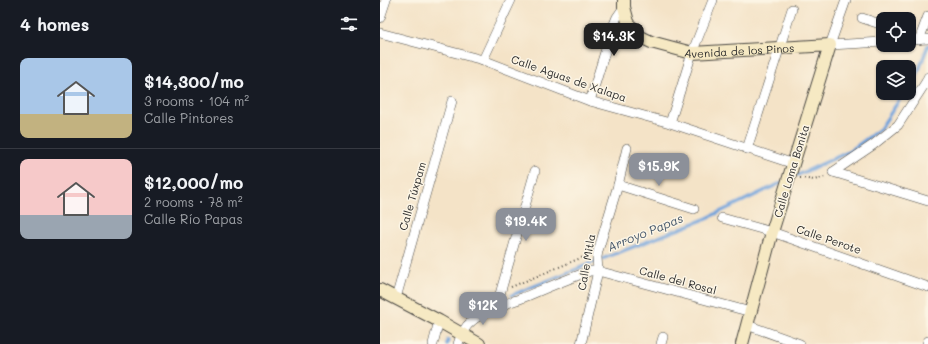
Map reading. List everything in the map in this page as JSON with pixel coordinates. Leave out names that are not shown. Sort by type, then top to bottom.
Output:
[{"type":"street","points":[[380,18],[386,0]]},
{"type":"street","points":[[483,60],[511,0]]},
{"type":"street","points":[[670,123],[692,53],[713,0]]},
{"type":"street","name":"Calle Loma Bonita","points":[[742,344],[772,232],[830,45],[846,0]]},
{"type":"street","points":[[590,101],[612,28],[624,3]]},
{"type":"street","name":"Avenida de los Pinos","points":[[624,3],[628,22],[637,35],[650,42],[692,53],[876,42]]},
{"type":"street","points":[[747,149],[792,9]]},
{"type":"street","points":[[924,39],[928,16]]},
{"type":"street","points":[[862,18],[876,23]]},
{"type":"street","name":"Calle Aguas de Xalapa","points":[[380,33],[483,60],[590,101],[670,123],[794,164]]},
{"type":"street","points":[[833,172],[873,145],[898,125],[928,77]]},
{"type":"street","name":"Calle Túxpam","points":[[396,298],[452,101]]},
{"type":"street","name":"Calle Mitla","points":[[581,344],[598,261],[627,148]]},
{"type":"street","points":[[496,308],[535,171]]},
{"type":"street","points":[[833,172],[928,202]]},
{"type":"street","points":[[618,185],[694,209]]},
{"type":"street","name":"Calle Perote","points":[[722,218],[772,232],[928,287]]},
{"type":"street","points":[[460,339],[467,325],[472,320],[496,308],[590,271],[598,261]]},
{"type":"street","name":"Calle del Rosal","points":[[598,261],[751,312]]},
{"type":"street","points":[[380,290],[439,321],[460,339],[479,344]]},
{"type":"street","points":[[433,344],[439,321]]},
{"type":"street","points":[[747,325],[800,344]]},
{"type":"path","points":[[788,181],[802,178],[814,180],[825,178],[833,172]]},
{"type":"path","points":[[501,292],[598,261]]},
{"type":"waterway","name":"Arroyo Papas","points":[[916,76],[928,45]]},
{"type":"waterway","name":"Arroyo Papas","points":[[798,175],[850,151],[880,129],[899,100]]},
{"type":"waterway","name":"Arroyo Papas","points":[[512,295],[705,219],[783,182]]},
{"type":"waterway","name":"Arroyo Papas","points":[[447,344],[448,340]]}]
